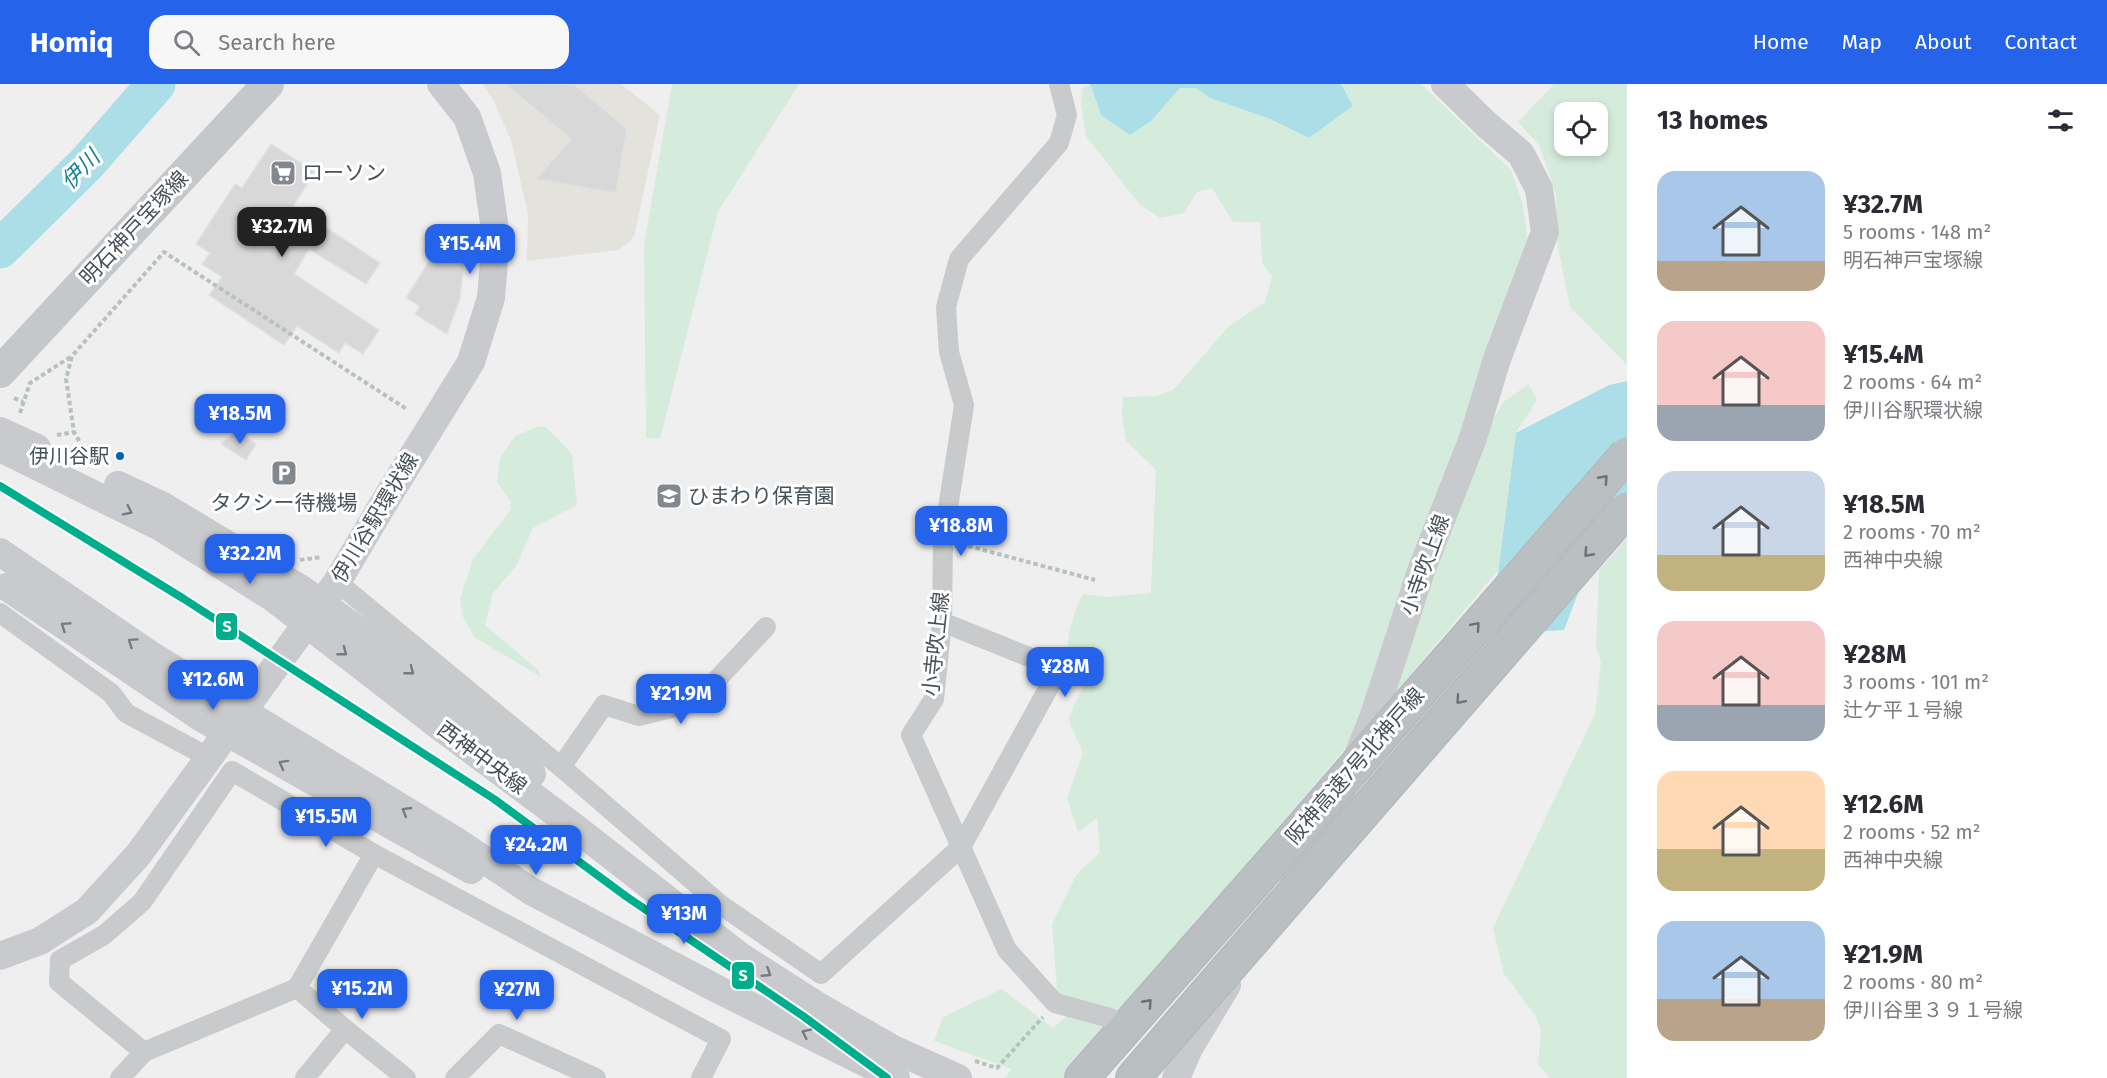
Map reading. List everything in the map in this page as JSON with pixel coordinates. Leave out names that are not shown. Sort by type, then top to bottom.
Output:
[{"type":"highway","name":"阪神高速7号北神戸線","points":[[1082,1078],[1627,454]]},
{"type":"highway","name":"阪神高速7号北神戸線","points":[[1142,1067],[1627,509]]},
{"type":"main road","name":"明石神戸宝塚線","points":[[7,385],[268,84]]},
{"type":"street","name":"伊川谷駅環状線","points":[[0,956],[40,942],[87,911],[138,855],[338,582],[471,362],[491,298],[496,237],[487,173],[467,117],[441,84]]},
{"type":"street","name":"小寺吹上線","points":[[1055,1003],[1007,950],[911,735],[934,699],[942,622],[943,540],[964,405],[949,352],[946,307],[959,259],[1059,143],[1067,115],[1059,84]]},
{"type":"street","name":"小寺吹上線","points":[[1176,1078],[1189,1048],[1267,916],[1316,842],[1348,781],[1373,718],[1421,571],[1473,438],[1497,359],[1545,232],[1539,189],[1521,154],[1445,84]]},
{"type":"street","points":[[11,426],[37,448],[163,506],[303,590],[466,716],[693,919]]},
{"type":"street","name":"西神中央線","points":[[0,448],[160,527],[273,598],[740,956],[818,1006],[893,1048],[962,1068]]},
{"type":"street","points":[[0,552],[154,657],[456,841],[531,891],[721,991]]},
{"type":"street","points":[[338,582],[561,767],[721,905],[821,974],[961,847],[1059,669],[942,622]]},
{"type":"street","points":[[2,594],[111,693],[126,713],[208,757]]},
{"type":"street","points":[[2,594],[200,717],[487,879],[896,1078]]},
{"type":"street","points":[[561,767],[604,705],[639,716],[696,702],[766,627]]},
{"type":"street","points":[[144,1052],[59,982],[60,960],[104,935],[141,902],[231,771],[374,854],[721,1039],[701,1078]]},
{"type":"street","points":[[120,1078],[144,1052],[297,988],[374,854]]},
{"type":"street","points":[[297,988],[406,1078]]},
{"type":"street","points":[[1055,1003],[1110,1018]]},
{"type":"street","points":[[305,1078],[345,1029]]},
{"type":"street","points":[[455,1078],[499,1034],[596,1078]]},
{"type":"path","points":[[11,426],[30,383],[72,356],[164,252],[408,410]]},
{"type":"path","points":[[72,356],[66,380],[74,432],[86,453],[117,467]]},
{"type":"path","points":[[7,385],[23,402]]},
{"type":"path","points":[[943,540],[1095,580]]},
{"type":"path","points":[[292,560],[321,559],[327,549]]},
{"type":"path","points":[[962,1068],[997,1068],[1055,1003]]},
{"type":"shaded area","points":[[483,84],[621,84],[660,115],[635,233],[631,241],[618,250],[527,261],[528,214],[511,140]]},
{"type":"green space","points":[[672,84],[799,84],[718,212],[660,439],[646,438],[644,245]]},
{"type":"green space","points":[[1341,84],[1421,84],[1511,170],[1523,205],[1528,242],[1356,736],[1064,1078],[1004,1078],[1012,1069],[934,1041],[943,1017],[1002,989],[1053,1028],[1068,1015],[1057,990],[1052,924],[1076,875],[1100,852],[1097,818],[1078,832],[1067,798],[1083,753],[1070,724],[1069,716],[1083,686],[1070,665],[1068,638],[1083,594],[1108,597],[1151,593],[1156,470],[1126,441],[1122,416],[1123,397],[1157,396],[1173,390],[1229,326],[1265,302],[1272,277],[1262,263],[1260,222],[1233,222],[1212,188],[1197,192],[1184,213],[1160,218],[1140,205],[1086,136],[1081,103],[1083,87],[1090,85],[1101,115],[1151,121],[1180,88],[1196,88],[1210,98],[1270,119],[1309,138],[1353,106]]},
{"type":"green space","points":[[1554,84],[1627,84],[1627,365],[1570,307],[1557,243],[1556,194],[1539,145],[1518,122]]},
{"type":"green space","points":[[1529,384],[1537,400],[1516,433],[1498,570],[1393,696],[1470,464],[1502,403]]},
{"type":"green space","points":[[539,426],[547,428],[572,454],[577,505],[533,528],[516,566],[493,593],[485,625],[538,670],[541,677],[474,637],[462,615],[460,599],[473,559],[511,509],[510,501],[497,482],[500,458],[515,436]]},
{"type":"green space","points":[[1627,538],[1627,1078],[1550,1078],[1538,1065],[1541,1030],[1535,1015],[1504,974],[1493,928],[1595,714],[1601,663],[1596,646],[1599,570]]},
{"type":"water","points":[[1090,84],[1341,84],[1353,106],[1309,138],[1270,119],[1210,98],[1196,88],[1180,88],[1151,121],[1130,135],[1101,115]]},
{"type":"water","points":[[1627,381],[1627,512],[1593,554],[1564,630],[1490,634],[1516,433],[1609,385]]},
{"type":"building","points":[[505,84],[574,84],[627,129],[616,193],[536,179],[571,139]]},
{"type":"building","points":[[271,144],[315,172],[293,206],[380,263],[366,284],[309,249],[294,274],[379,330],[363,354],[345,343],[339,353],[297,326],[284,345],[209,295],[222,277],[202,264],[210,253],[196,244],[235,184],[242,188]]},
{"type":"building","points":[[464,259],[460,298],[447,334],[415,314],[420,306],[406,298],[430,260]]},
{"type":"building","points":[[236,431],[256,444],[246,460],[221,444]]},
{"type":"waterway","name":"伊川","points":[[0,249],[87,163],[156,84]]},
{"type":"transit line","name":"S","points":[[0,486],[184,599],[494,799],[627,897],[803,1016],[887,1078]]},
{"type":"place","name":"ローソン","points":[[283,173]]},
{"type":"place","name":"伊川谷駅","points":[[120,456]]},
{"type":"place","name":"タクシー待機場","points":[[284,473]]},
{"type":"place","name":"ひまわり保育園","points":[[669,496]]}]
